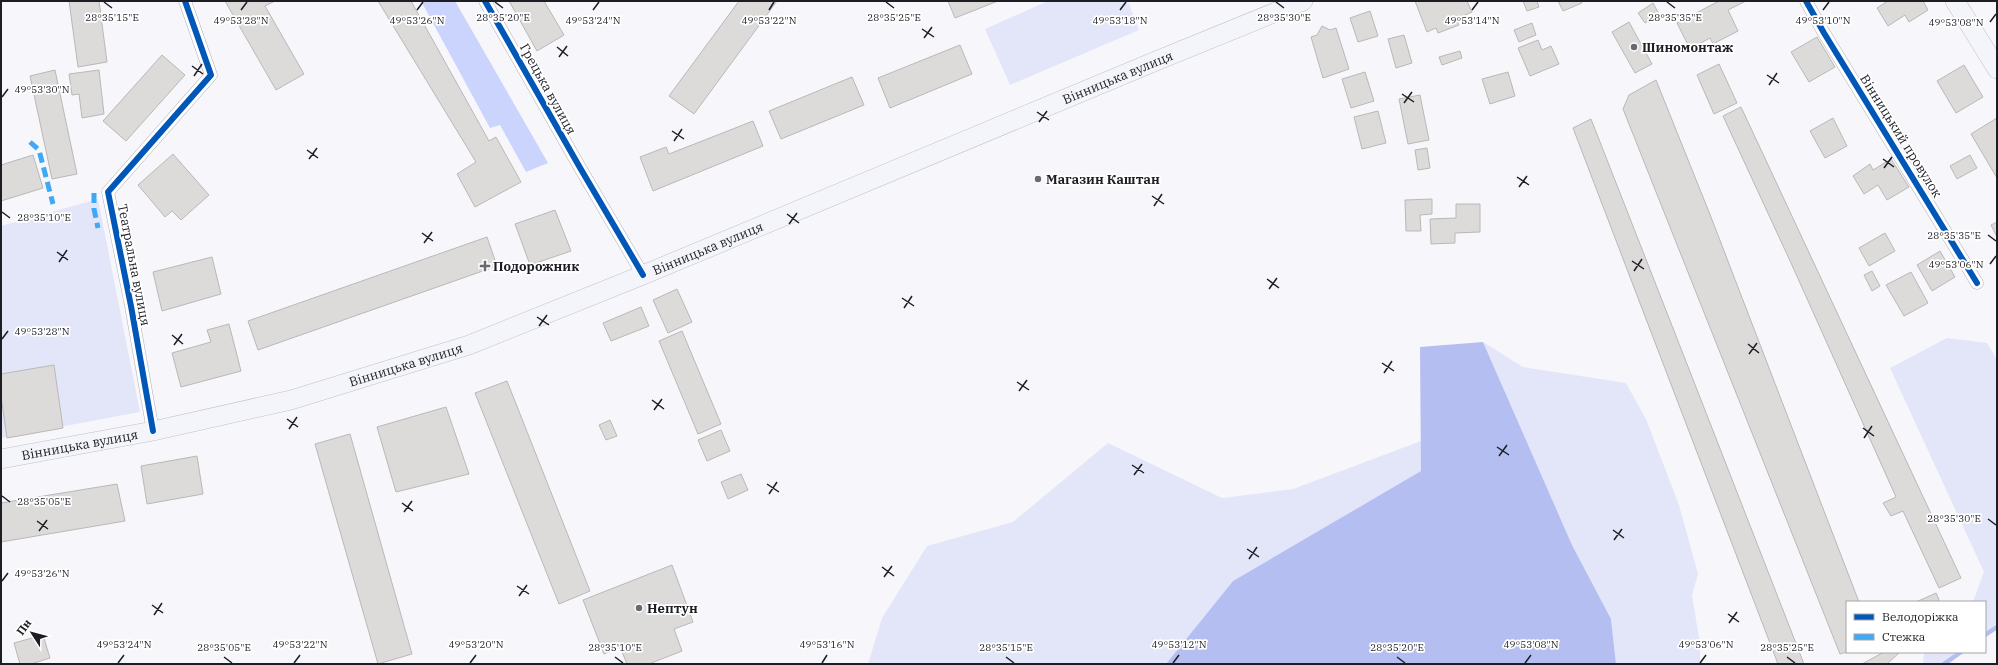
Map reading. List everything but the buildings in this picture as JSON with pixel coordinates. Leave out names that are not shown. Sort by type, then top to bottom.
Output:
[{"type":"main road","name":"Вінницька вулиця","points":[[1,459],[153,431],[291,400],[469,346],[1303,1]]},
{"type":"main road","points":[[1955,1],[1997,69]]},
{"type":"street","name":"Театральна вулиця","points":[[153,431],[132,306],[108,192],[211,75],[185,1]]},
{"type":"street","name":"Грецька вулиця","points":[[485,1],[643,275]]},
{"type":"street","name":"Вінницький провулок","points":[[1806,1],[1824,33],[1977,283]]},
{"type":"shaded area","points":[[421,1],[455,1],[548,163],[526,172],[500,125],[490,128]]},
{"type":"shaded area","points":[[1048,1],[1128,1],[1139,30],[1010,85],[985,29]]},
{"type":"shaded area","points":[[98,199],[140,412],[1,438],[1,226]]},
{"type":"shaded area","points":[[1947,338],[1987,343],[1997,360],[1997,627],[1986,634],[1986,601],[1973,601],[1984,572],[1890,368]]},
{"type":"shaded area","points":[[1483,342],[1523,367],[1626,383],[1646,419],[1679,505],[1698,574],[1692,595],[1700,644],[1700,664],[1616,664],[1611,619],[1572,545]]},
{"type":"shaded area","points":[[1483,342],[1572,545],[1611,619],[1616,664],[1166,664],[1233,581],[1421,471],[1420,347]]},
{"type":"shaded area","points":[[1421,441],[1421,471],[1233,581],[1166,664],[868,664],[882,618],[927,546],[1013,522],[1108,443],[1222,498],[1293,489]]},
{"type":"shaded area","points":[[1924,653],[1960,653],[1944,664],[1923,664]]},
{"type":"waterway","points":[[1986,634],[1997,627]]},
{"type":"waterway","points":[[1944,664],[1960,653]]},
{"type":"marked path","points":[[30,142],[39,150],[53,204]]},
{"type":"marked path","points":[[94,193],[94,209],[98,228]]},
{"type":"cycle path","points":[[153,431],[131,306],[108,192],[211,75],[185,1]]},
{"type":"cycle path","points":[[485,1],[643,275]]},
{"type":"cycle path","points":[[1806,1],[1824,33],[1977,283]]},
{"type":"place","name":"Шиномонтаж","points":[[1634,47]]},
{"type":"place","name":"Магазин Каштан","points":[[1038,179]]},
{"type":"place","name":"Подорожник","points":[[485,266]]},
{"type":"place","name":"Нептун","points":[[639,608]]}]
